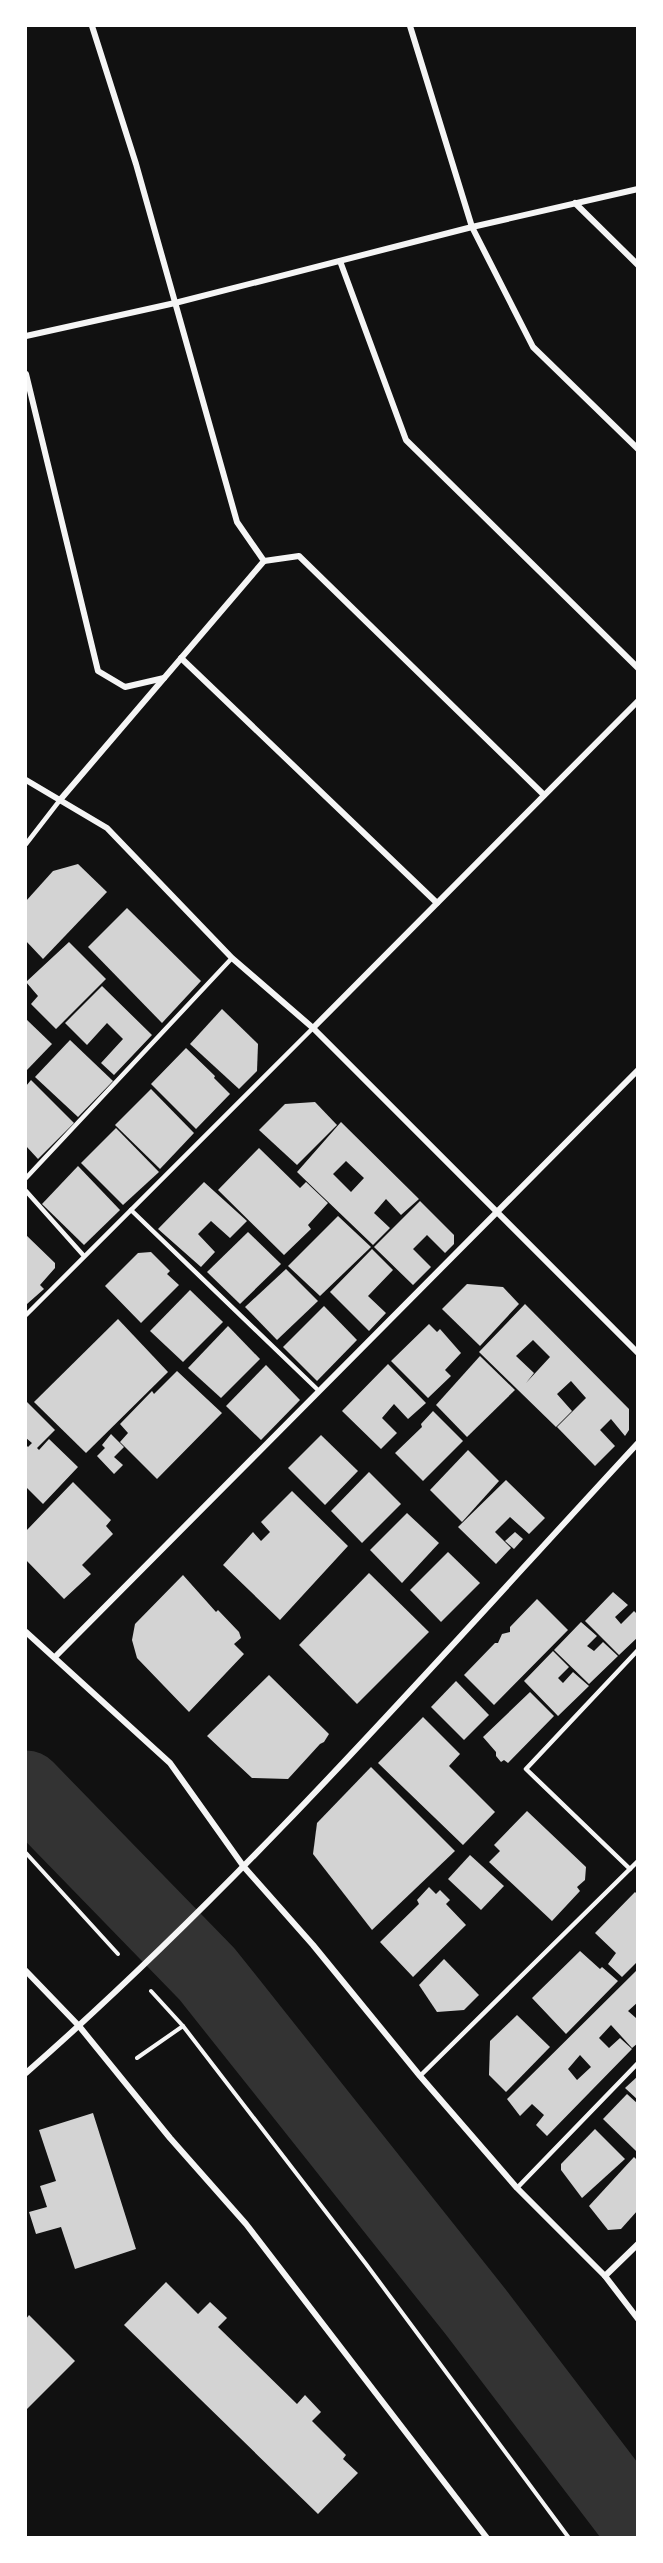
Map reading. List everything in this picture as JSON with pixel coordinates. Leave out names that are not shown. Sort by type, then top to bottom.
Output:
[{"type":"street","points":[[92,26],[136,164],[237,522],[264,561]]},
{"type":"street","points":[[410,26],[472,227],[533,347],[638,449]]},
{"type":"street","points":[[26,336],[175,303],[472,227],[638,189]]},
{"type":"street","points":[[574,202],[638,265]]},
{"type":"street","points":[[340,261],[406,440],[638,668]]},
{"type":"street","points":[[26,374],[98,671],[125,687],[164,678]]},
{"type":"street","points":[[60,800],[264,561],[299,556],[544,795]]},
{"type":"street","points":[[181,658],[437,903]]},
{"type":"street","points":[[313,1028],[638,701]]},
{"type":"street","points":[[26,780],[107,828],[232,958],[313,1028],[638,1353]]},
{"type":"street","points":[[55,1657],[638,1070]]},
{"type":"street","points":[[26,2073],[79,2026],[244,1867],[638,1443]]},
{"type":"street","points":[[26,1632],[170,1762],[244,1867],[313,1944],[420,2076],[517,2188],[605,2276],[638,2319]]},
{"type":"street","points":[[26,1971],[79,2026],[246,2224],[487,2538]]},
{"type":"street","points":[[605,2276],[638,2244]]},
{"type":"lane","points":[[26,844],[60,800]]},
{"type":"lane","points":[[26,1178],[232,958]]},
{"type":"lane","points":[[26,1315],[313,1028]]},
{"type":"lane","points":[[26,1191],[84,1256]]},
{"type":"lane","points":[[131,1210],[319,1391]]},
{"type":"lane","points":[[630,1869],[526,1769],[638,1650]]},
{"type":"lane","points":[[420,2076],[638,1861]]},
{"type":"lane","points":[[517,2188],[638,2063]]},
{"type":"path","points":[[26,1853],[120,1956]]},
{"type":"path","points":[[144,1982],[183,2026],[366,2264],[569,2538]]},
{"type":"path","points":[[116,2072],[183,2026]]},
{"type":"building","points":[[78,864],[107,892],[43,959],[26,941],[26,901],[53,871]]},
{"type":"building","points":[[127,908],[201,981],[162,1023],[88,947]]},
{"type":"building","points":[[69,942],[106,979],[56,1029],[31,1004],[38,996],[26,982]]},
{"type":"building","points":[[102,986],[152,1035],[114,1075],[101,1063],[123,1039],[107,1023],[87,1045],[65,1023]]},
{"type":"building","points":[[222,1009],[258,1044],[257,1071],[239,1089],[190,1044]]},
{"type":"building","points":[[26,1019],[52,1044],[26,1071]]},
{"type":"building","points":[[70,1040],[113,1081],[78,1117],[35,1077]]},
{"type":"building","points":[[186,1048],[230,1094],[196,1129],[151,1084]]},
{"type":"building","points":[[31,1080],[74,1123],[38,1159],[26,1146],[26,1086]]},
{"type":"building","points":[[151,1089],[194,1133],[160,1169],[115,1125]]},
{"type":"building","points":[[315,1102],[337,1125],[297,1165],[259,1130],[285,1104]]},
{"type":"building","points":[[341,1122],[419,1199],[401,1215],[386,1199],[374,1213],[390,1228],[373,1245],[297,1172]],"holes":[[[346,1161],[364,1178],[351,1192],[333,1174]]]},
{"type":"building","points":[[116,1128],[159,1172],[123,1205],[81,1163]]},
{"type":"building","points":[[259,1148],[300,1188],[306,1182],[328,1203],[308,1225],[311,1229],[284,1255],[218,1190]]},
{"type":"building","points":[[78,1166],[120,1210],[84,1245],[42,1204]]},
{"type":"building","points":[[204,1182],[247,1221],[230,1238],[211,1221],[198,1234],[215,1252],[201,1267],[158,1229]]},
{"type":"building","points":[[420,1201],[454,1235],[454,1244],[445,1253],[427,1235],[413,1249],[431,1267],[413,1285],[374,1247]]},
{"type":"building","points":[[338,1216],[371,1247],[320,1296],[288,1266]]},
{"type":"building","points":[[248,1232],[281,1264],[240,1304],[207,1272]]},
{"type":"building","points":[[26,1235],[55,1263],[55,1268],[40,1285],[44,1289],[27,1304]]},
{"type":"building","points":[[372,1249],[393,1270],[368,1296],[386,1313],[369,1331],[330,1292]]},
{"type":"building","points":[[151,1252],[170,1271],[167,1274],[179,1285],[141,1323],[105,1286],[138,1253]]},
{"type":"building","points":[[286,1269],[318,1301],[277,1340],[245,1307]]},
{"type":"building","points":[[467,1284],[503,1287],[519,1304],[480,1346],[442,1309]]},
{"type":"building","points":[[190,1290],[223,1322],[183,1362],[150,1331]]},
{"type":"building","points":[[525,1304],[629,1409],[629,1430],[625,1436],[611,1419],[600,1430],[615,1446],[595,1466],[557,1427],[586,1398],[571,1381],[557,1394],[572,1411],[556,1427],[479,1352]],"holes":[[[533,1340],[550,1357],[526,1383],[534,1373],[516,1356]]]},
{"type":"building","points":[[324,1306],[357,1340],[317,1381],[283,1347]]},
{"type":"building","points":[[118,1319],[168,1372],[86,1453],[34,1402]]},
{"type":"building","points":[[429,1324],[437,1332],[440,1329],[461,1353],[445,1370],[451,1376],[428,1398],[391,1361]]},
{"type":"building","points":[[228,1326],[260,1359],[221,1398],[188,1368]]},
{"type":"building","points":[[480,1356],[515,1390],[467,1437],[436,1405]]},
{"type":"building","points":[[388,1364],[426,1403],[408,1419],[394,1404],[382,1418],[397,1433],[381,1449],[342,1411]]},
{"type":"building","points":[[266,1365],[300,1400],[261,1440],[226,1406]]},
{"type":"building","points":[[177,1371],[222,1413],[157,1479],[120,1442],[128,1433],[120,1424],[152,1391],[154,1394]]},
{"type":"building","points":[[26,1401],[55,1430],[37,1448],[39,1450],[49,1439],[78,1467],[43,1504],[26,1487],[26,1445],[28,1447],[32,1443],[26,1438]]},
{"type":"building","points":[[433,1411],[463,1441],[423,1481],[395,1453],[422,1427],[421,1424]]},
{"type":"building","points":[[111,1434],[124,1447],[114,1457],[123,1465],[114,1474],[97,1456],[105,1448],[102,1445]]},
{"type":"building","points":[[321,1435],[358,1471],[325,1505],[288,1468]]},
{"type":"building","points":[[468,1450],[499,1481],[462,1522],[430,1490]]},
{"type":"building","points":[[369,1472],[401,1504],[362,1543],[331,1511]]},
{"type":"building","points":[[506,1480],[545,1518],[529,1534],[510,1517],[495,1532],[511,1548],[496,1564],[458,1527]]},
{"type":"building","points":[[73,1482],[111,1520],[106,1526],[113,1534],[82,1565],[91,1574],[64,1599],[26,1560],[26,1531]]},
{"type":"building","points":[[292,1491],[348,1546],[280,1620],[223,1565],[253,1532],[261,1541],[270,1532],[261,1522]]},
{"type":"building","points":[[407,1513],[439,1543],[402,1583],[370,1550]]},
{"type":"building","points":[[515,1532],[523,1539],[514,1549],[505,1541]]},
{"type":"building","points":[[448,1552],[480,1583],[441,1622],[410,1590]]},
{"type":"building","points":[[369,1573],[429,1632],[357,1704],[299,1645]]},
{"type":"building","points":[[183,1575],[216,1612],[218,1610],[239,1632],[241,1638],[234,1644],[244,1654],[189,1712],[137,1658],[132,1640],[135,1624]]},
{"type":"building","points":[[613,1592],[628,1605],[615,1617],[621,1624],[634,1611],[638,1615],[638,1637],[619,1655],[585,1621]]},
{"type":"building","points":[[537,1599],[568,1630],[494,1705],[464,1675],[495,1643],[498,1643],[502,1634],[510,1632],[510,1627]]},
{"type":"building","points":[[581,1622],[597,1636],[587,1646],[594,1651],[603,1642],[618,1656],[589,1684],[554,1650]]},
{"type":"building","points":[[553,1651],[569,1667],[558,1678],[563,1683],[573,1672],[589,1686],[558,1716],[524,1681]]},
{"type":"building","points":[[269,1675],[329,1734],[288,1779],[252,1778],[207,1736]]},
{"type":"building","points":[[456,1681],[489,1715],[464,1740],[431,1707]]},
{"type":"building","points":[[530,1692],[554,1716],[508,1763],[504,1760],[501,1762],[483,1737]]},
{"type":"building","points":[[423,1717],[460,1754],[449,1766],[495,1812],[463,1845],[378,1763]]},
{"type":"building","points":[[371,1767],[455,1851],[372,1930],[313,1854],[317,1823]]},
{"type":"building","points":[[527,1811],[586,1867],[585,1880],[577,1887],[580,1891],[552,1921],[489,1862],[500,1851],[494,1845]]},
{"type":"building","points":[[470,1855],[504,1886],[481,1910],[448,1879]]},
{"type":"building","points":[[429,1887],[436,1894],[440,1890],[450,1900],[446,1904],[466,1925],[413,1977],[380,1942],[419,1904],[417,1900]]},
{"type":"building","points":[[635,1892],[638,1895],[638,1961],[622,1977],[608,1964],[616,1953],[595,1933]]},
{"type":"building","points":[[580,1951],[618,1981],[566,2034],[532,1998]]},
{"type":"building","points":[[444,1959],[479,1995],[464,2010],[437,2012],[419,1985]]},
{"type":"building","points":[[638,1969],[638,2002],[628,2011],[636,2018],[638,2017],[638,2043],[632,2048],[611,2025],[599,2038],[609,2048],[620,2038],[632,2049],[547,2136],[536,2125],[544,2115],[532,2104],[520,2116],[507,2099]],"holes":[[[580,2055],[591,2067],[577,2080],[568,2069]]]},
{"type":"building","points":[[517,2015],[550,2047],[506,2092],[489,2075],[490,2041]]},
{"type":"building","points":[[638,2076],[638,2100],[625,2088]]},
{"type":"building","points":[[627,2094],[638,2104],[636,2151],[603,2119]]},
{"type":"building","points":[[93,2113],[136,2249],[75,2269],[61,2227],[36,2234],[29,2212],[47,2207],[40,2186],[56,2181],[39,2130]]},
{"type":"building","points":[[595,2129],[625,2159],[582,2198],[561,2170],[561,2164]]},
{"type":"building","points":[[634,2157],[638,2161],[638,2210],[621,2229],[608,2230],[589,2206]]},
{"type":"building","points":[[166,2282],[198,2314],[210,2302],[227,2318],[218,2327],[297,2404],[305,2395],[321,2412],[312,2421],[346,2455],[343,2459],[358,2473],[318,2514],[124,2325]]},
{"type":"building","points":[[29,2315],[75,2361],[26,2410],[26,2319]]},
{"type":"waterway","points":[[26,1788],[207,1974],[475,2311],[638,2525]]}]
